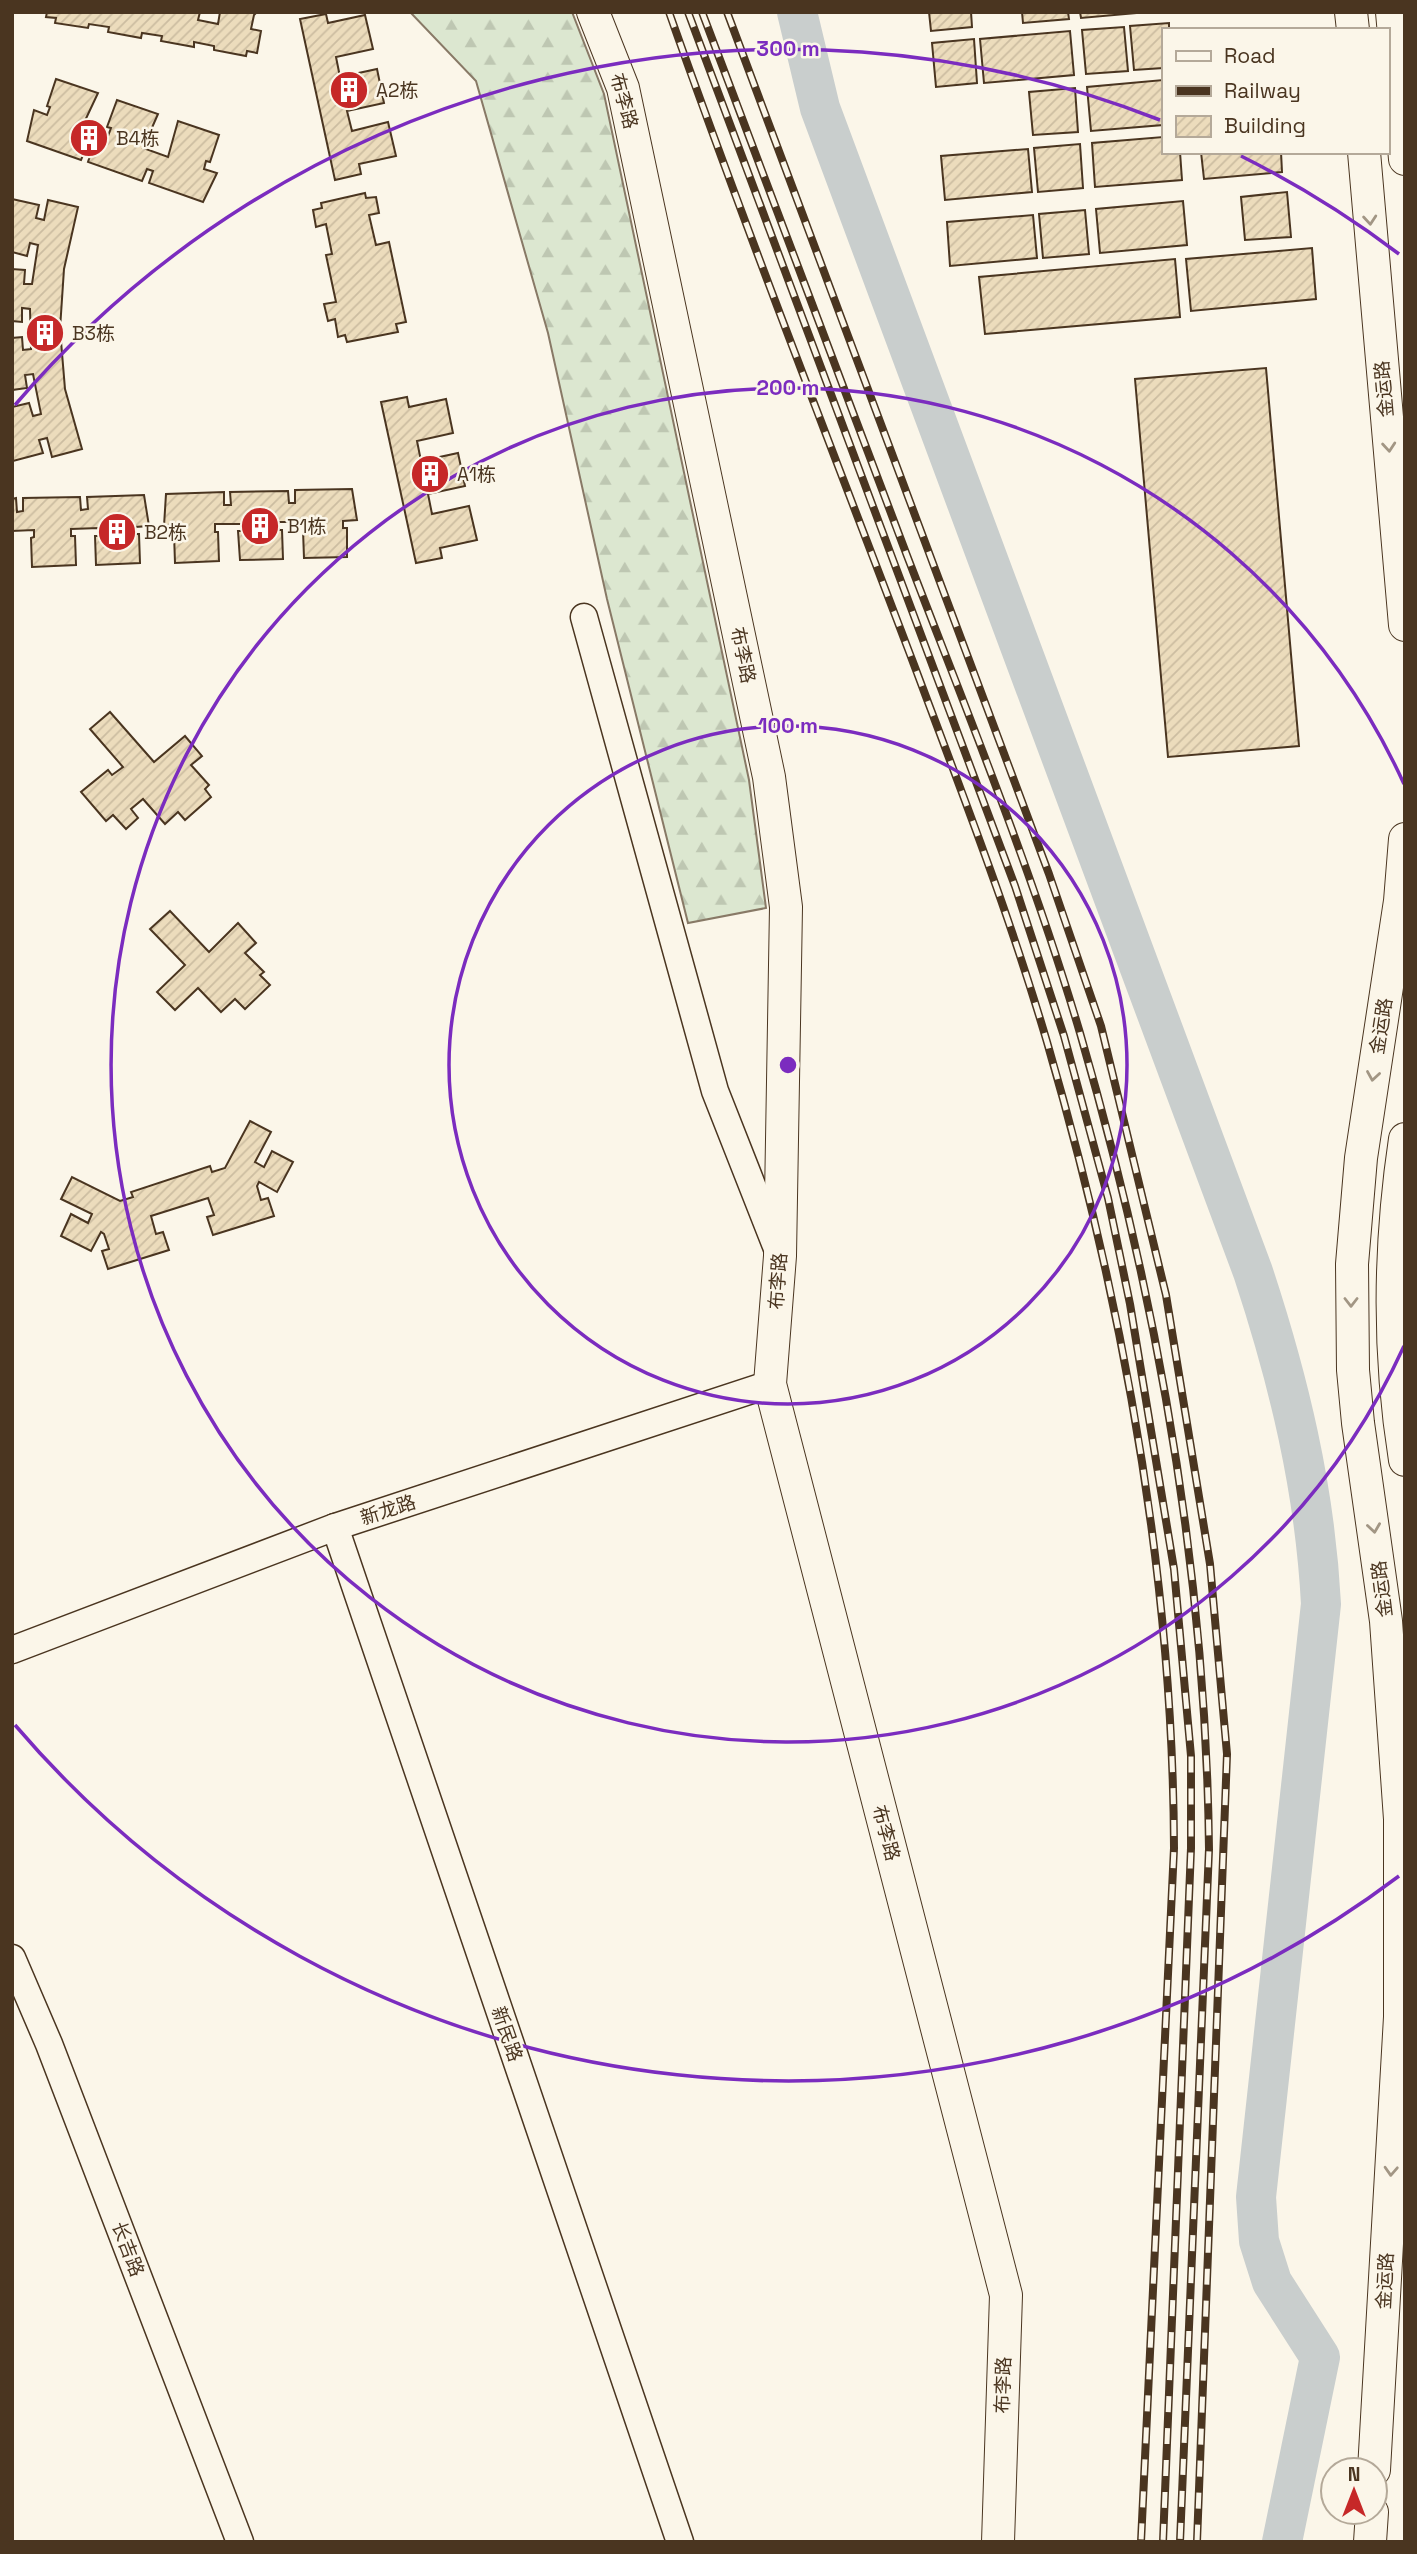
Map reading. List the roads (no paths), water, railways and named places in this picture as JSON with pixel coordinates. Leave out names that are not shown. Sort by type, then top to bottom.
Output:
[{"type":"main road","name":"布李路","points":[[593,12],[623,88],[769,777],[786,907],[780,1256],[770,1384],[1006,2295],[998,2542]]},
{"type":"main road","points":[[1392,12],[1405,159]]},
{"type":"main road","name":"金运路","points":[[1364,154],[1405,625]]},
{"type":"main road","name":"金运路","points":[[1375,2456],[1400,2017],[1400,1831],[1386,1621],[1354,1383],[1352,1264],[1361,1158],[1400,901],[1405,839]]},
{"type":"main road","points":[[1405,1139],[1395,1214],[1392,1316],[1398,1418],[1405,1460]]},
{"type":"street","points":[[584,617],[715,1091],[780,1256]]},
{"type":"street","name":"新龙路","points":[[12,1650],[335,1527],[770,1384]]},
{"type":"street","name":"新民路","points":[[335,1527],[680,2542]]},
{"type":"street","name":"长吉路","points":[[12,1958],[49,2044],[240,2542]]},
{"type":"waterway","points":[[797,12],[820,108],[1253,1272],[1289,1395],[1306,1477],[1321,1604],[1256,2197],[1259,2241],[1272,2282],[1320,2357],[1282,2542]]},
{"type":"railway","points":[[669,12],[968,809],[1017,948],[1047,1042],[1099,1240],[1139,1441],[1164,1644],[1174,1848],[1141,2542]]},
{"type":"railway","points":[[688,12],[1015,886],[1064,1036],[1108,1198],[1130,1304],[1174,1569],[1191,1756],[1191,1848],[1163,2542]]},
{"type":"railway","points":[[702,12],[1041,912],[1080,1033],[1108,1133],[1154,1334],[1187,1539],[1206,1746],[1209,1849],[1180,2542]]},
{"type":"railway","points":[[727,12],[1049,874],[1101,1026],[1166,1295],[1210,1564],[1227,1754],[1197,2542]]},
{"type":"place","name":"A2栋","points":[[349,90]]},
{"type":"place","name":"B4栋","points":[[89,138]]},
{"type":"place","name":"B3栋","points":[[45,333]]},
{"type":"place","name":"A1栋","points":[[430,474]]},
{"type":"place","name":"B1栋","points":[[260,526]]},
{"type":"place","name":"B2栋","points":[[117,532]]}]
